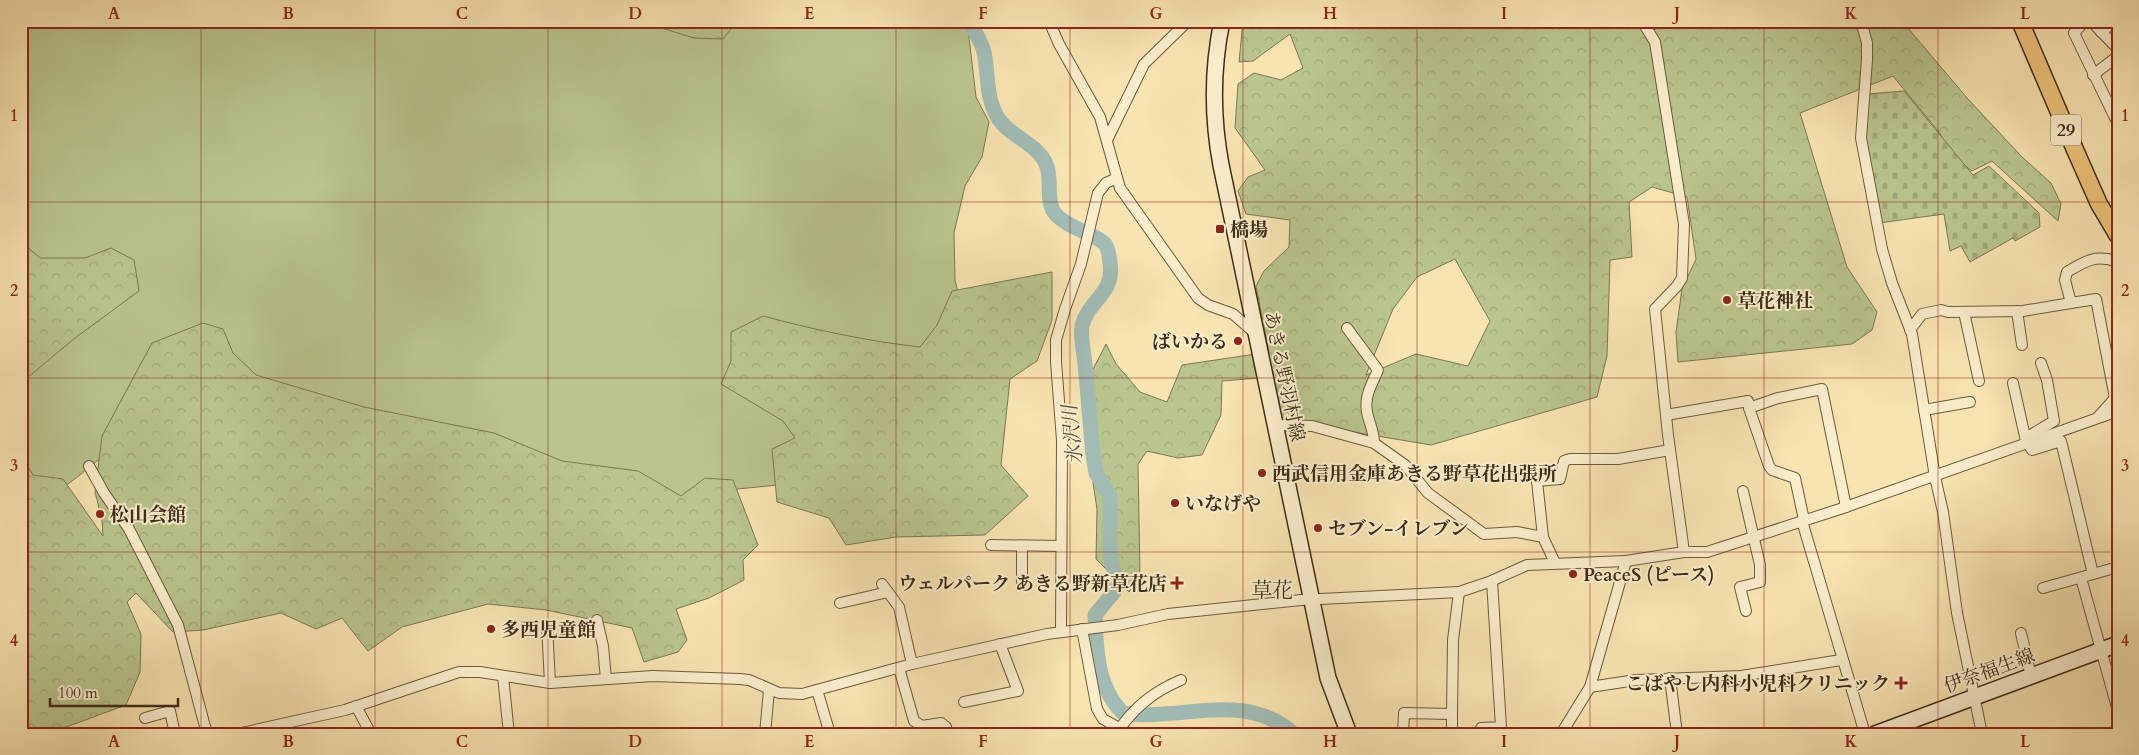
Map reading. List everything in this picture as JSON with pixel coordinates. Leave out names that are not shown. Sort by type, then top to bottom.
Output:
[{"type":"main road","name":"あきる野羽村線","points":[[1222,21],[1215,79],[1216,134],[1328,678],[1349,734]]},
{"type":"main road","name":"29","points":[[2020,21],[2076,152],[2118,236]]},
{"type":"main road","name":"伊奈福生線","points":[[1875,734],[2118,644]]},
{"type":"street","points":[[1049,21],[1059,44],[1098,112],[1120,188],[1198,298],[1208,305],[1233,314],[1256,334]]},
{"type":"street","points":[[1106,140],[1148,57],[1188,21]]},
{"type":"street","points":[[1642,21],[1655,42],[1684,224],[1682,278],[1655,309],[1670,450],[1684,552]]},
{"type":"street","points":[[1861,21],[1867,43],[1861,138],[1882,249],[1892,283],[1910,330],[1935,477],[1943,512],[1957,613],[1982,734]]},
{"type":"street","points":[[2085,21],[2074,33],[2118,124]]},
{"type":"street","points":[[2091,21],[2118,49]]},
{"type":"street","points":[[2101,32],[2115,21]]},
{"type":"street","points":[[2093,75],[2118,56]]},
{"type":"street","points":[[1061,632],[1062,440],[1056,340],[1089,233],[1098,193],[1106,183],[1116,178]]},
{"type":"street","points":[[2071,303],[2065,280],[2067,272],[2086,260],[2098,257],[2118,262]]},
{"type":"street","points":[[1910,330],[1922,314],[1941,310],[1964,312],[2016,311],[2096,299],[2115,398],[2094,420]]},
{"type":"street","points":[[2016,311],[2022,345]]},
{"type":"street","points":[[1964,312],[1979,381]]},
{"type":"street","points":[[1347,328],[1378,370],[1366,397],[1367,413],[1373,429],[1374,443]]},
{"type":"street","points":[[2028,444],[2029,436],[2054,421],[2047,380],[2041,363]]},
{"type":"street","points":[[2013,383],[2028,444],[2032,450],[2061,441],[2094,574]]},
{"type":"street","points":[[1749,408],[1778,398],[1822,390],[1846,507]]},
{"type":"street","points":[[1666,415],[1748,401],[1769,466],[1772,470],[1795,478],[1803,521],[1841,660],[1865,734]]},
{"type":"street","points":[[1924,410],[1970,402]]},
{"type":"street","points":[[236,734],[356,706],[459,672],[480,672],[550,683],[653,676],[740,679],[789,695],[817,690],[912,664],[1000,644],[1168,614],[1311,600],[1459,592],[1492,581],[1527,565],[1626,561],[1684,552],[1707,552],[1935,477],[2118,411]]},
{"type":"street","points":[[1275,425],[1312,426],[1374,443],[1405,465],[1428,493],[1484,534],[1517,532],[1543,537]]},
{"type":"street","points":[[1555,564],[1543,537],[1538,481],[1560,479],[1564,461],[1570,459],[1618,459],[1670,450]]},
{"type":"street","points":[[89,466],[104,493],[129,529],[178,625],[207,734]]},
{"type":"street","points":[[1743,491],[1760,565],[1760,582],[1740,587],[1746,611]]},
{"type":"street","points":[[992,545],[1061,546]]},
{"type":"street","points":[[1022,546],[1022,583]]},
{"type":"street","points":[[1561,734],[1590,687],[1626,561]]},
{"type":"street","points":[[2043,588],[2118,567]]},
{"type":"street","points":[[2081,578],[2118,711]]},
{"type":"street","points":[[1481,728],[1501,727],[1492,581]]},
{"type":"street","points":[[840,602],[885,588],[899,607],[912,664]]},
{"type":"street","points":[[1452,730],[1453,640],[1459,592]]},
{"type":"street","points":[[597,620],[603,646],[606,679]]},
{"type":"street","points":[[547,625],[550,683]]},
{"type":"street","points":[[1085,629],[1097,709],[1104,719],[1123,724],[1130,734]]},
{"type":"street","points":[[2021,633],[2031,676]]},
{"type":"street","points":[[964,702],[1018,691],[1000,644]]},
{"type":"street","points":[[1590,687],[1636,680],[1741,676],[1841,660]]},
{"type":"street","points":[[899,668],[914,721],[922,726],[941,723],[946,727],[948,734]]},
{"type":"street","points":[[503,676],[509,734]]},
{"type":"street","points":[[1670,678],[1677,734]]},
{"type":"street","points":[[1123,724],[1139,704],[1163,687],[1181,680]]},
{"type":"street","points":[[765,734],[769,690]]},
{"type":"street","points":[[817,690],[830,734]]},
{"type":"street","points":[[356,706],[371,734]]},
{"type":"street","points":[[145,718],[170,711],[175,734]]},
{"type":"street","points":[[1404,734],[1404,713],[1452,714]]},
{"type":"green space","points":[[21,21],[967,21],[976,97],[989,122],[982,157],[965,186],[954,233],[955,280],[966,324],[961,347],[794,390],[799,483],[727,490],[712,507],[139,427],[76,478],[21,518]]},
{"type":"green space","points":[[639,21],[737,21],[723,39],[694,38]]},
{"type":"green space","points":[[1243,21],[1639,21],[1646,35],[1660,26],[1660,21],[1902,21],[1967,98],[2022,157],[2051,183],[2061,204],[2058,221],[1992,161],[1972,171],[1954,157],[1939,132],[1893,76],[1800,113],[1847,267],[1877,312],[1872,330],[1852,344],[1678,362],[1676,332],[1682,289],[1696,259],[1687,197],[1652,187],[1629,202],[1632,257],[1610,260],[1607,356],[1597,397],[1431,445],[1282,420],[1271,377],[1222,381],[1221,415],[1202,455],[1178,458],[1147,451],[1138,464],[1140,577],[1129,592],[1096,559],[1097,509],[1090,463],[1090,375],[1106,344],[1116,364],[1140,392],[1167,402],[1182,365],[1269,352],[1256,286],[1264,271],[1289,247],[1290,220],[1246,214],[1238,191],[1248,177],[1265,170],[1235,128],[1238,84],[1254,73],[1281,80],[1303,68],[1290,34],[1253,61],[1239,62]],"holes":[[[1455,259],[1490,321],[1468,366],[1416,354],[1366,375],[1393,309],[1417,277]]]},
{"type":"green space","points":[[1904,91],[1973,175],[1989,166],[2039,213],[2040,227],[2015,241],[2013,238],[1970,262],[1961,246],[1950,251],[1944,214],[1879,223],[1864,137],[1867,94]]},
{"type":"green space","points":[[21,241],[40,258],[85,258],[111,248],[134,260],[139,291],[75,338],[21,383]]},
{"type":"green space","points":[[1052,272],[1052,320],[1037,361],[1010,379],[1001,465],[1028,496],[985,535],[896,537],[846,545],[829,518],[777,502],[772,449],[795,438],[783,421],[721,384],[731,361],[731,332],[763,316],[880,342],[920,347],[937,325],[952,291]]},
{"type":"green space","points":[[203,323],[223,329],[233,353],[256,375],[364,407],[494,433],[562,461],[638,471],[681,496],[705,478],[733,480],[758,545],[743,560],[744,580],[709,598],[676,609],[687,640],[678,652],[644,662],[632,628],[546,610],[488,604],[402,627],[368,651],[342,618],[316,629],[281,613],[203,630],[173,632],[136,593],[127,602],[141,634],[140,672],[126,705],[47,734],[21,734],[21,456],[33,475],[63,479],[103,536],[102,520],[95,492],[102,436],[152,343]]},
{"type":"waterway","name":"氷沢川","points":[[968,21],[983,48],[989,94],[994,110],[1003,125],[1030,145],[1042,157],[1048,170],[1050,201],[1054,212],[1065,222],[1101,241],[1105,244],[1109,253],[1109,282],[1085,317],[1081,335],[1096,473],[1110,496],[1110,554],[1116,583],[1114,592],[1095,615],[1097,654],[1108,692],[1114,703],[1123,713],[1145,715],[1233,710],[1254,713],[1275,721],[1294,734]]},
{"type":"place","name":"橋場","points":[[1220,229]]},
{"type":"place","name":"草花神社","points":[[1727,300]]},
{"type":"place","name":"ばいかる","points":[[1238,341]]},
{"type":"place","name":"西武信用金庫あきる野草花出張所","points":[[1262,473]]},
{"type":"place","name":"いなげや","points":[[1175,503]]},
{"type":"place","name":"松山会館","points":[[100,514]]},
{"type":"place","name":"セブン-イレブン","points":[[1318,528]]},
{"type":"place","name":"PeaceS (ピース)","points":[[1573,574]]},
{"type":"place","name":"ウェルパーク あきる野新草花店","points":[[1177,583]]},
{"type":"place","name":"多西児童館","points":[[491,629]]},
{"type":"place","name":"こばやし内科小児科クリニック","points":[[1901,683]]},
{"type":"district","name":"草花","points":[[1272,590]]}]
